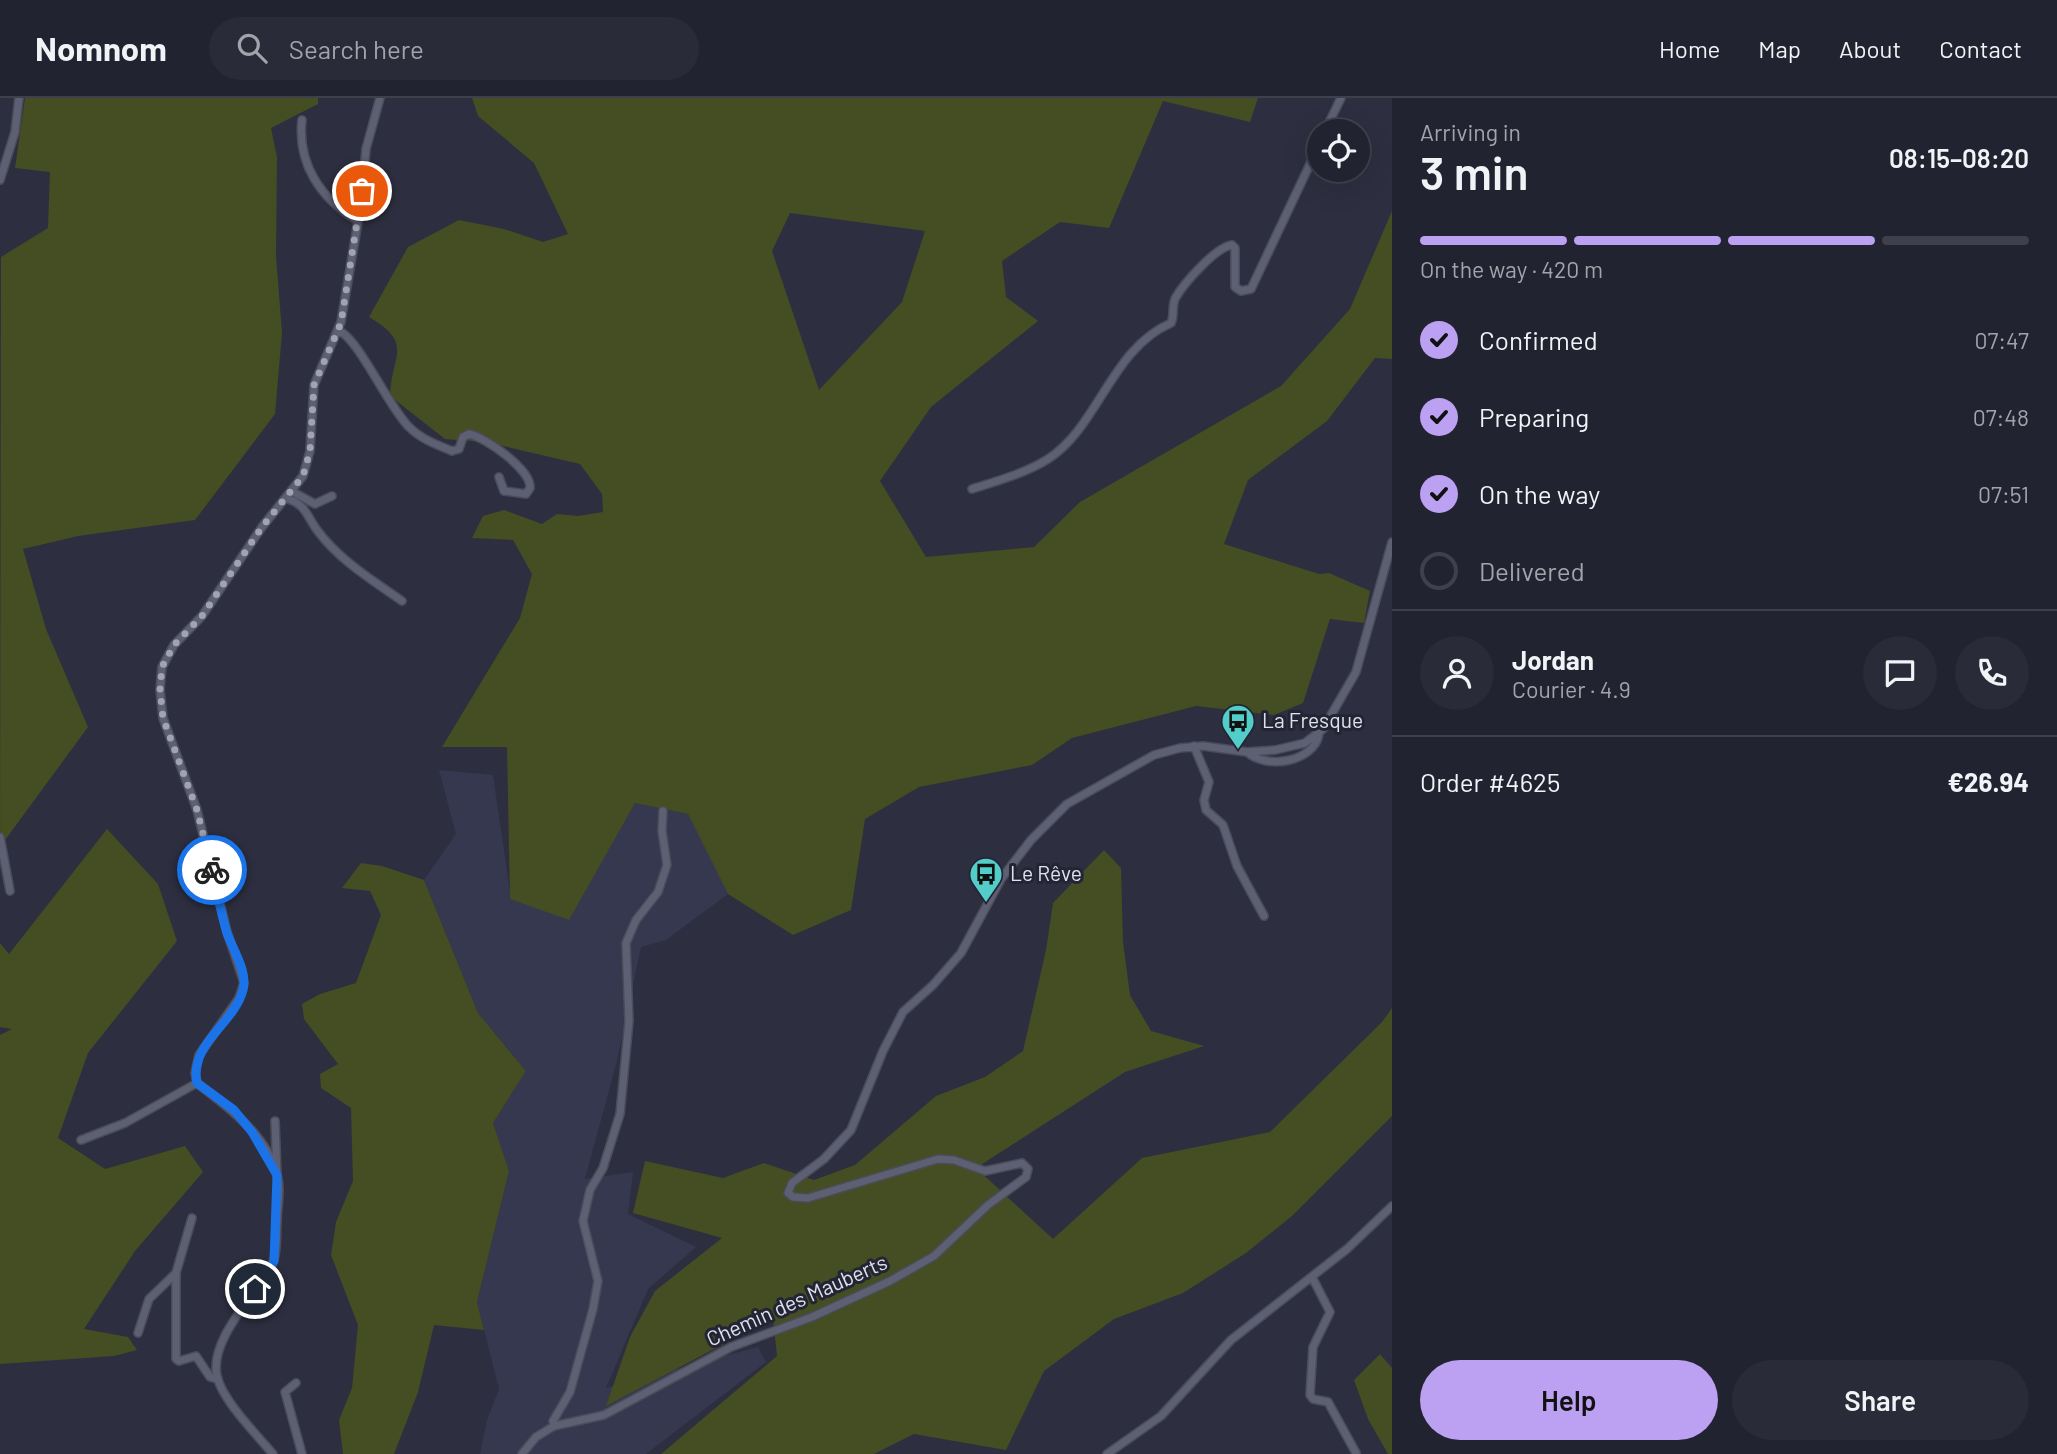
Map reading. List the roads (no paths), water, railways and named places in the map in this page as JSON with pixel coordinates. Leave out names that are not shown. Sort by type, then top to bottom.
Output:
[{"type":"street","points":[[0,180],[13,141],[19,98]]},
{"type":"street","points":[[277,1175],[252,1132],[234,1110],[197,1083],[195,1073],[200,1055],[239,998],[244,983],[227,932],[197,810],[163,718],[160,690],[162,667],[174,645],[202,616],[262,527],[290,496],[308,463],[314,385],[339,331],[358,221],[366,149],[380,98]]},
{"type":"street","points":[[1331,119],[1342,98]]},
{"type":"street","points":[[302,120],[301,146],[306,167],[328,200],[358,221]]},
{"type":"street","points":[[972,489],[1048,459],[1068,440],[1141,340],[1171,323],[1175,298],[1197,271],[1223,247],[1232,245],[1235,248],[1235,287],[1241,291],[1251,289],[1307,171]]},
{"type":"street","points":[[339,331],[347,334],[355,344],[384,396],[410,428],[452,451],[459,449],[463,437],[469,434],[481,436],[525,474],[530,488],[526,494],[510,494],[504,491],[499,477]]},
{"type":"street","points":[[290,496],[314,505],[332,496]]},
{"type":"street","points":[[290,496],[305,508],[317,529],[336,551],[402,601]]},
{"type":"street","name":"Chemin des Mauberts","points":[[554,1426],[604,1415],[732,1347],[813,1317],[890,1281],[934,1256],[989,1205],[1026,1177],[1028,1169],[1022,1163],[985,1171],[954,1160],[938,1159],[808,1198],[798,1199],[788,1192],[792,1183],[824,1159],[851,1130],[883,1051],[903,1012],[933,985],[966,947],[992,892],[1038,832],[1067,804],[1140,761],[1180,747],[1247,752],[1292,747],[1319,734],[1331,719],[1353,680],[1392,542]]},
{"type":"street","points":[[1194,746],[1209,782],[1204,800],[1206,810],[1223,825],[1237,866],[1264,916]]},
{"type":"street","points":[[522,1454],[536,1437],[554,1426],[553,1421],[570,1392],[593,1310],[598,1281],[583,1221],[590,1190],[603,1168],[620,1114],[629,1021],[626,943],[636,920],[658,892],[667,865],[662,831],[663,811]]},
{"type":"street","points":[[0,837],[10,891]]},
{"type":"street","points":[[81,1140],[125,1123],[197,1083]]},
{"type":"street","points":[[273,1454],[217,1379],[217,1356],[235,1319],[274,1261],[277,1175],[275,1121]]},
{"type":"street","points":[[1109,1453],[1161,1416],[1231,1340],[1347,1249],[1392,1206]]},
{"type":"street","points":[[192,1218],[176,1273],[176,1359],[179,1361],[196,1356],[209,1377],[217,1379]]},
{"type":"street","points":[[138,1333],[149,1299],[176,1273]]},
{"type":"street","points":[[1312,1277],[1330,1312],[1313,1347],[1310,1395],[1313,1399],[1328,1402],[1356,1452]]},
{"type":"street","points":[[296,1383],[285,1392],[302,1454]]},
{"type":"place","name":"La Fresque","points":[[1238,751]]},
{"type":"place","name":"Le Rêve","points":[[986,904]]}]
